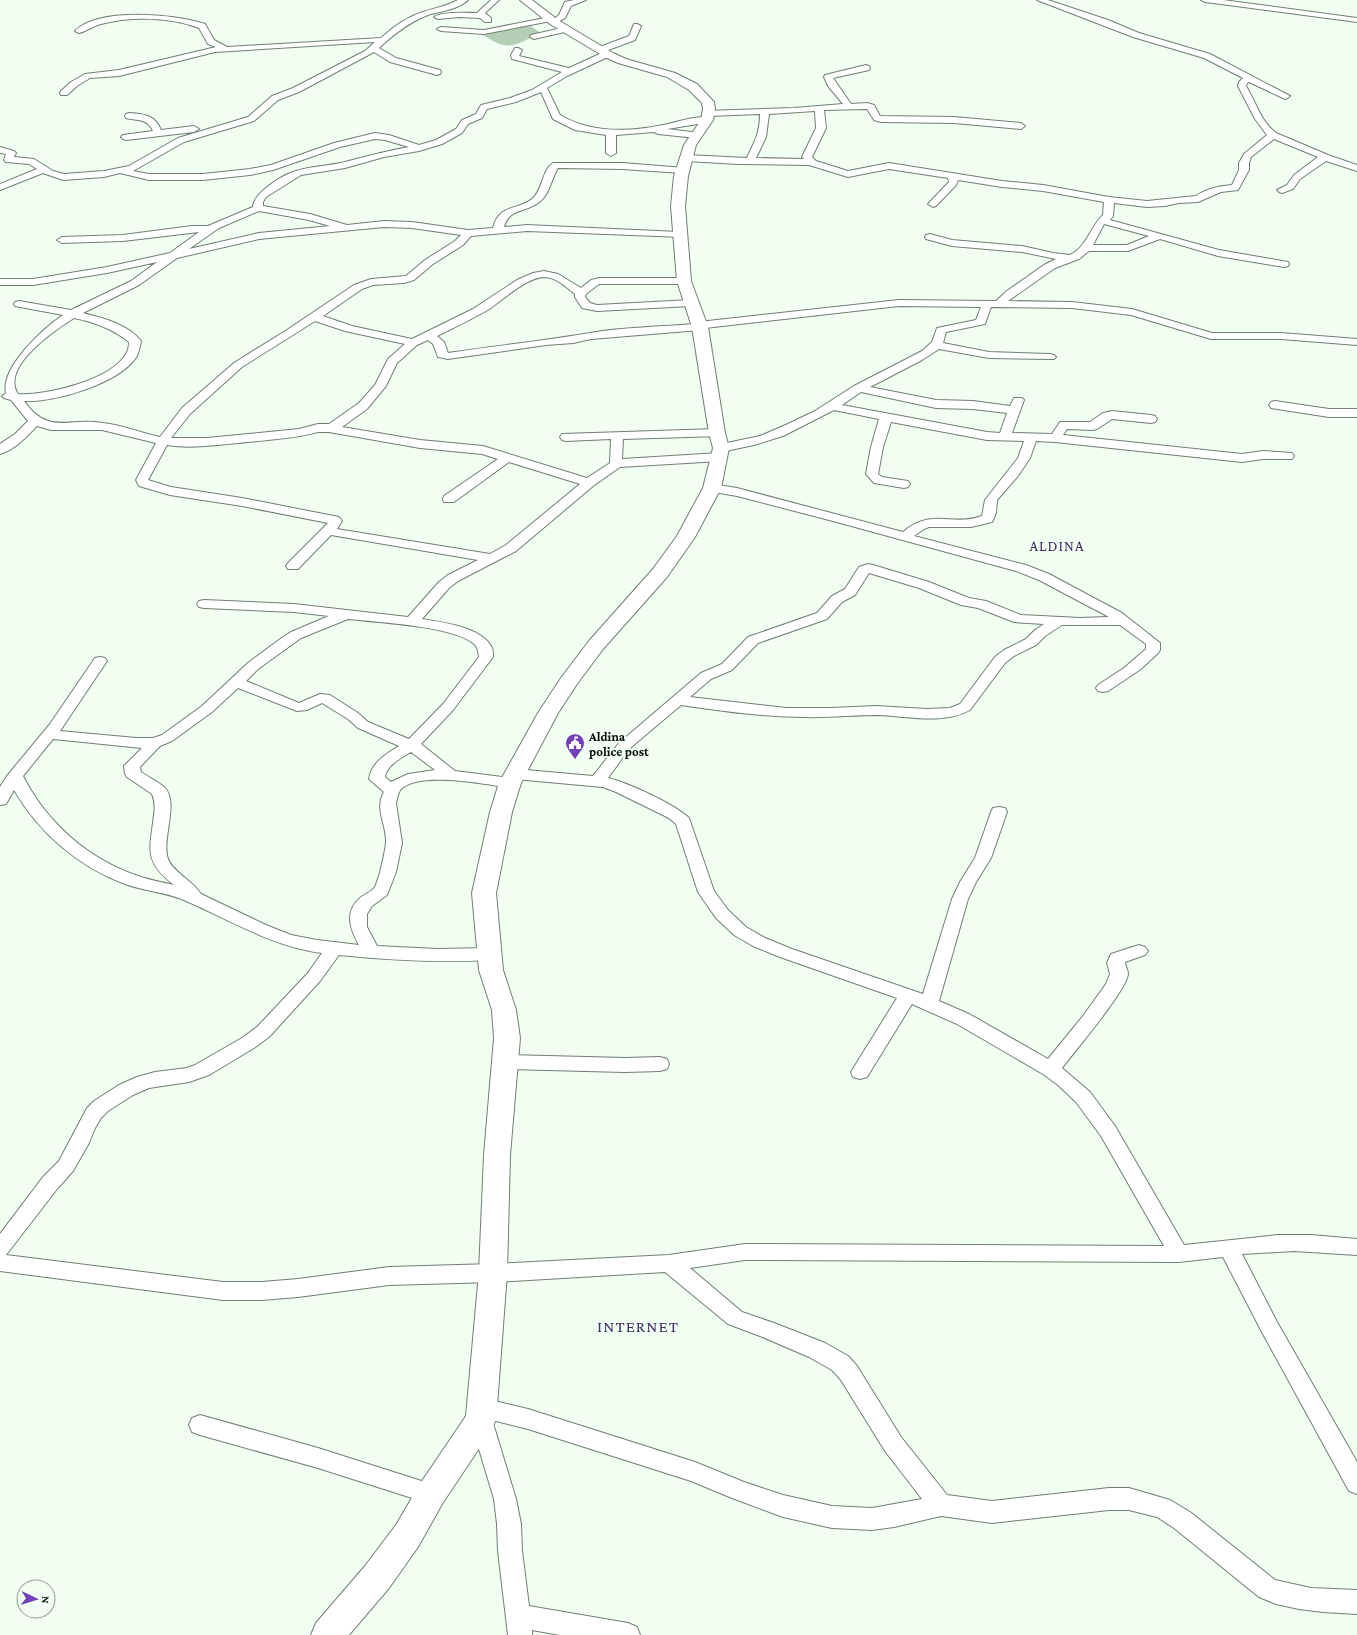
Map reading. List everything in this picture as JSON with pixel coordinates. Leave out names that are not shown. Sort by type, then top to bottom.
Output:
[{"type":"street","points":[[0,150],[11,152],[8,160],[31,161],[44,170],[63,177],[82,177],[121,171],[139,165],[180,140],[251,118],[275,98],[296,90],[374,49],[395,29],[429,12],[455,5],[464,0]]},
{"type":"street","points":[[482,16],[481,13],[495,0]]},
{"type":"street","points":[[525,0],[556,23],[604,52],[622,61],[667,74],[690,86],[707,100],[704,123],[690,146],[684,164],[678,206],[682,271],[699,326],[704,348],[719,446],[712,488],[686,537],[675,554],[596,645],[568,682],[548,713],[512,778],[501,812],[485,884],[485,902],[491,970],[506,1022],[507,1038],[497,1155],[493,1273],[481,1414],[505,1499],[509,1524],[510,1551],[518,1625],[628,1635]]},
{"type":"street","points":[[561,0],[569,4]]},
{"type":"street","points":[[534,37],[556,23],[561,18],[569,4],[582,0]]},
{"type":"street","points":[[1041,0],[1105,22],[1136,35],[1207,56],[1286,96]]},
{"type":"street","points":[[1205,0],[1357,20]]},
{"type":"street","points":[[420,16],[482,16],[499,29]]},
{"type":"street","points":[[79,31],[98,22],[115,19],[143,18],[179,21],[199,25],[203,28],[211,42],[224,49]]},
{"type":"street","points":[[115,19],[158,26]]},
{"type":"street","points":[[441,29],[482,32],[556,23]]},
{"type":"street","points":[[258,208],[258,202],[264,196],[283,181],[298,173],[345,165],[382,154],[419,148],[439,142],[459,131],[465,122],[479,116],[484,107],[513,100],[543,88],[570,71],[632,38],[636,26]]},
{"type":"street","points":[[193,32],[205,33]]},
{"type":"street","points":[[288,36],[296,44]]},
{"type":"street","points":[[64,93],[74,84],[88,76],[119,73],[201,53],[224,49],[382,40]]},
{"type":"street","points":[[374,49],[380,50],[393,60],[437,72]]},
{"type":"street","points":[[518,50],[514,55],[515,57],[570,71]]},
{"type":"street","points":[[410,74],[424,68]]},
{"type":"street","points":[[848,106],[844,98],[829,81],[828,77],[866,68]]},
{"type":"street","points":[[1249,78],[1243,82],[1242,86],[1260,121],[1269,133],[1273,136],[1357,168]]},
{"type":"street","points":[[543,88],[552,106],[552,112],[557,118],[583,130],[611,132],[648,130],[704,123],[764,111],[799,111],[848,106],[870,107],[877,118],[881,119],[948,120],[1021,126]]},
{"type":"street","points":[[810,162],[807,157],[821,128],[819,108]]},
{"type":"street","points":[[751,161],[765,127],[764,111]]},
{"type":"street","points":[[129,116],[142,117],[152,120],[156,125],[158,133]]},
{"type":"street","points":[[648,130],[686,121],[704,123]]},
{"type":"street","points":[[126,137],[224,126]]},
{"type":"street","points":[[611,132],[611,153]]},
{"type":"street","points":[[121,171],[149,177],[184,176],[203,178],[250,172],[331,147],[375,136],[386,137],[419,148]]},
{"type":"street","points":[[498,230],[499,222],[508,212],[538,198],[553,167],[556,165],[622,166],[751,161],[810,162],[848,174],[885,166],[952,177],[1042,188],[1109,200],[1147,204],[1198,199],[1205,194],[1220,189],[1235,188],[1244,170],[1244,163],[1247,156],[1273,136]]},
{"type":"street","points":[[1282,190],[1290,187],[1297,177],[1326,157]]},
{"type":"street","points":[[0,186],[44,170]]},
{"type":"street","points":[[933,204],[953,183],[954,181],[952,177]]},
{"type":"street","points":[[930,237],[952,243],[1030,250],[1054,260],[1074,257],[1086,248],[1094,231],[1108,216],[1109,200]]},
{"type":"street","points":[[344,227],[310,217],[258,208],[210,229],[135,283],[72,314],[47,331],[18,358],[8,379],[9,389],[27,414],[35,421],[61,427],[102,426],[176,443],[207,442],[300,433],[324,427],[420,444],[483,450],[589,483]]},
{"type":"street","points":[[1103,221],[1218,253],[1284,264]]},
{"type":"street","points":[[0,282],[33,282],[57,279],[123,268],[228,242],[259,236],[344,227],[390,224],[412,225],[468,233],[527,228],[680,235]]},
{"type":"street","points":[[62,240],[123,238],[192,229],[210,229]]},
{"type":"street","points":[[293,566],[336,521],[242,502],[170,491],[145,485],[142,480],[163,441],[186,411],[212,386],[238,365],[362,285],[410,278],[429,262],[459,244],[468,233]]},
{"type":"street","points":[[1086,248],[1128,248],[1159,236]]},
{"type":"street","points":[[198,237],[228,242]]},
{"type":"street","points":[[999,304],[1010,292],[1032,280],[1054,260]]},
{"type":"street","points":[[332,428],[363,406],[380,386],[392,361],[413,344],[482,308],[521,282],[536,275],[546,274],[555,276],[572,285],[581,293],[580,297],[584,304],[592,308],[616,308],[691,303]]},
{"type":"street","points":[[581,293],[596,282],[684,281]]},
{"type":"street","points":[[429,336],[438,342],[442,355],[448,356],[598,336],[791,316],[882,304],[919,303],[1078,305],[1119,310],[1137,314],[1220,337],[1282,336],[1357,342]]},
{"type":"street","points":[[0,395],[32,398],[60,394],[74,390],[112,372],[131,356],[134,351],[134,341],[128,334],[82,316],[19,304]]},
{"type":"street","points":[[412,622],[444,585],[466,570],[511,548],[589,483],[616,464],[719,446],[740,445],[789,428],[832,406],[858,388],[928,352],[936,345],[941,330],[981,322],[987,304]]},
{"type":"street","points":[[314,316],[349,329],[413,344]]},
{"type":"street","points":[[936,345],[990,355],[1050,357]]},
{"type":"street","points":[[858,388],[936,404],[1016,405],[1004,437]]},
{"type":"street","points":[[1275,405],[1332,413],[1357,413]]},
{"type":"street","points":[[832,406],[954,431],[1004,437],[1055,438],[1242,458],[1263,455],[1288,456]]},
{"type":"street","points":[[1055,438],[1064,425],[1093,426],[1107,416],[1151,419]]},
{"type":"street","points":[[886,417],[877,447],[872,474],[874,478],[878,480],[904,484]]},
{"type":"street","points":[[0,450],[19,437],[35,421]]},
{"type":"street","points":[[566,437],[617,436],[719,446]]},
{"type":"street","points":[[616,464],[617,436]]},
{"type":"street","points":[[906,536],[917,527],[926,524],[977,522],[987,519],[990,513],[991,500],[1024,458],[1028,450],[1031,437]]},
{"type":"street","points":[[449,500],[507,458]]},
{"type":"street","points":[[712,488],[737,492],[906,536],[947,549],[1010,564],[1039,575],[1124,620],[1153,643],[1153,650],[1147,657],[1120,678],[1103,688]]},
{"type":"street","points":[[328,531],[492,558]]},
{"type":"street","points":[[597,781],[624,746],[706,676],[727,667],[753,640],[822,616],[837,599],[850,592],[864,570],[868,568],[924,584],[966,602],[982,604],[1015,618],[1080,622],[1124,620]]},
{"type":"street","points":[[204,604],[294,608],[412,622],[448,628],[468,634],[482,642],[487,649],[486,657],[448,707],[411,745],[393,756],[378,771],[377,779],[392,790]]},
{"type":"street","points":[[195,899],[185,884],[167,872],[161,864],[158,851],[162,813],[161,794],[159,791],[133,774],[132,766],[155,743],[167,738],[207,709],[253,666],[288,640],[296,635],[345,614]]},
{"type":"street","points":[[678,700],[740,709],[784,712],[958,712],[965,707],[1000,660],[1009,653],[1031,642],[1040,633],[1059,621]]},
{"type":"street","points":[[0,800],[15,776],[49,734],[100,661]]},
{"type":"street","points":[[236,682],[297,707],[301,707],[320,698],[325,698],[363,725],[411,745],[449,774]]},
{"type":"street","points":[[49,734],[136,743],[155,743]]},
{"type":"street","points":[[372,953],[359,929],[357,915],[362,906],[378,894],[384,884],[394,843],[394,836],[387,810],[389,796],[392,790],[401,782],[410,778],[449,774],[597,781],[622,788],[680,818],[684,822],[698,872],[706,892],[722,914],[740,931],[759,942],[786,953],[908,995],[963,1019],[1050,1069],[1065,1080],[1083,1097],[1108,1131],[1179,1254]]},
{"type":"street","points":[[15,776],[32,806],[55,833],[94,863],[132,880],[174,890],[222,910],[245,923],[284,938],[307,945],[372,953],[439,956],[489,954]]},
{"type":"street","points":[[929,1004],[960,899],[968,882],[983,858],[999,812]]},
{"type":"street","points":[[0,1249],[50,1183],[66,1166],[94,1113],[126,1090],[154,1079],[189,1075],[202,1070],[248,1043],[263,1032],[314,977],[334,949]]},
{"type":"street","points":[[1050,1069],[1089,1021],[1114,986],[1119,974],[1116,963],[1117,958],[1139,951]]},
{"type":"street","points":[[860,1072],[908,995]]},
{"type":"street","points":[[505,1062],[625,1065],[660,1064]]},
{"type":"street","points":[[0,1263],[222,1291],[262,1291],[298,1288],[389,1276],[493,1273],[669,1263],[738,1253],[1179,1254],[1249,1246],[1310,1243],[1357,1248]]},
{"type":"street","points":[[1229,1249],[1270,1328],[1357,1484]]},
{"type":"street","points":[[669,1263],[735,1318],[792,1339],[817,1350],[840,1363],[848,1373],[893,1444],[941,1506]]},
{"type":"street","points":[[481,1414],[528,1419],[695,1472],[740,1491],[783,1506],[832,1518],[872,1519],[941,1506],[992,1512],[1109,1499],[1129,1499],[1162,1508],[1182,1520],[1267,1590],[1281,1595],[1357,1602]]},
{"type":"street","points":[[328,1635],[377,1577],[407,1536],[431,1494],[481,1414]]},
{"type":"street","points":[[200,1425],[318,1458],[431,1494]]},
{"type":"green space","points":[[529,25],[541,33],[517,44],[511,45],[498,43],[481,33]]},
{"type":"place","name":"Aldina police post","points":[[575,760]]},
{"type":"district","name":"ALDINA","points":[[1057,546]]},
{"type":"district","name":"INTERNET","points":[[638,1326]]}]
